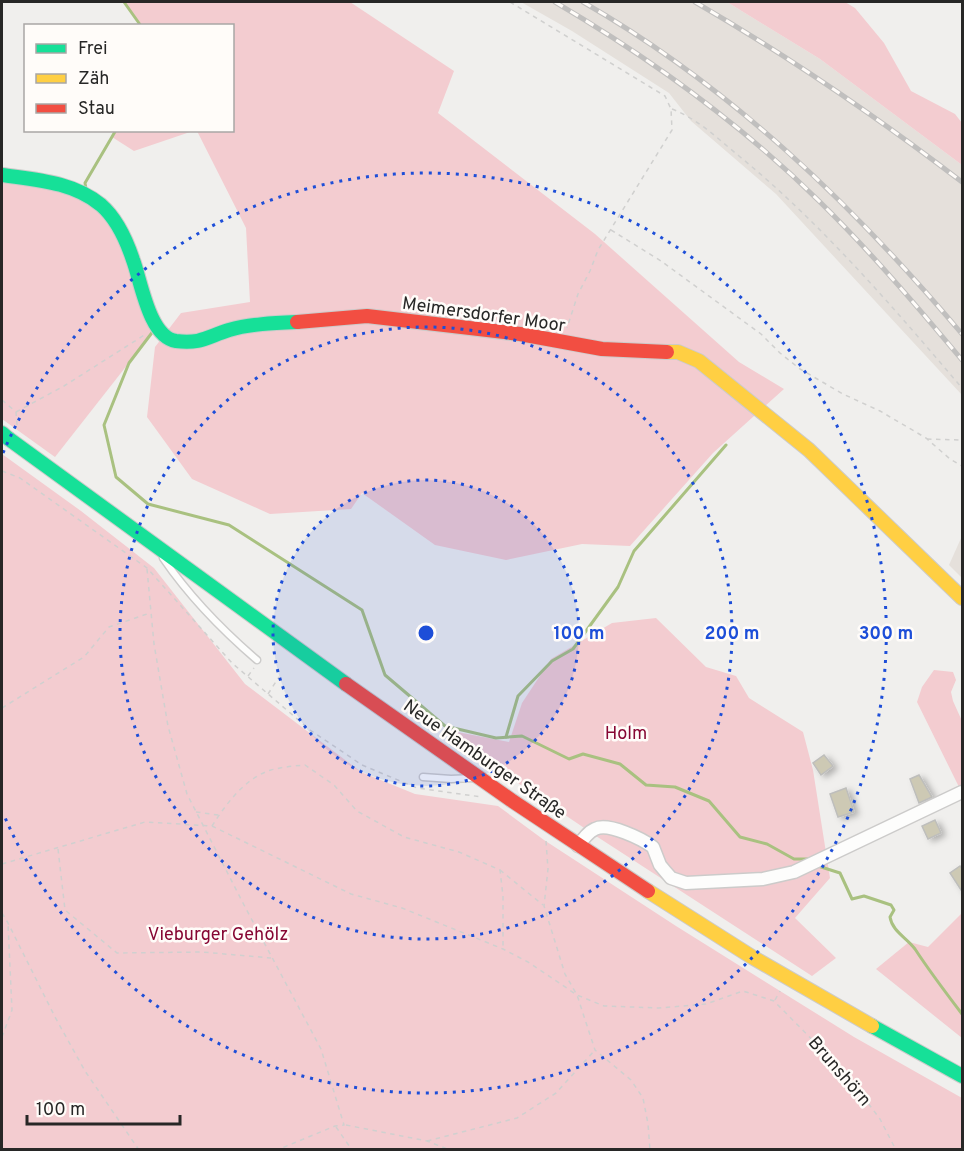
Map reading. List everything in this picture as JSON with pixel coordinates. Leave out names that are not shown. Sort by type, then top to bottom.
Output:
[{"type":"street","points":[[2,175],[58,183],[88,196],[103,207],[118,228],[133,259],[148,310],[157,327]]},
{"type":"street","name":"Meimersdorfer Moor","points":[[157,327],[173,341],[200,342],[229,330],[266,324],[367,316],[520,334],[602,349],[678,352],[699,361],[809,450],[963,598]]},
{"type":"street","name":"Neue Hamburger Straße","points":[[4,435],[478,778],[578,846],[795,982],[963,1076]]},
{"type":"street","points":[[578,846],[587,834],[597,827],[609,827],[653,847],[660,865],[671,878],[686,883],[763,879],[794,872],[963,792]]},
{"type":"lane","points":[[154,545],[179,582],[258,661]]},
{"type":"lane","points":[[423,777],[478,778]]},
{"type":"path","points":[[510,2],[665,96],[671,109],[672,130],[598,250],[578,294],[562,343]]},
{"type":"path","points":[[671,109],[691,116],[760,173],[803,214],[905,321],[963,388]]},
{"type":"path","points":[[610,230],[661,261],[761,334],[800,369],[926,438],[950,459],[963,466]]},
{"type":"path","points":[[16,412],[112,357],[157,327]]},
{"type":"path","points":[[2,400],[16,412],[17,426]]},
{"type":"path","points":[[926,438],[963,440]]},
{"type":"path","points":[[2,471],[20,478],[147,568],[232,663],[310,730],[362,765],[417,788],[488,798]]},
{"type":"path","points":[[147,568],[151,613],[168,726],[187,794],[321,1049],[344,1125]]},
{"type":"path","points":[[2,708],[84,657],[109,627],[151,613]]},
{"type":"path","points":[[248,677],[258,661]]},
{"type":"path","points":[[267,695],[279,677]]},
{"type":"path","points":[[212,826],[246,783],[270,770],[305,765],[334,785],[357,811],[404,837],[459,852],[500,870],[544,906]]},
{"type":"path","points":[[196,812],[219,815]]},
{"type":"path","points":[[2,864],[145,822],[212,826],[351,894],[402,908],[503,949],[528,962],[577,995],[604,1006],[659,1008],[706,1004],[743,991],[774,1001],[783,987]]},
{"type":"path","points":[[546,840],[548,869],[544,906],[566,974],[577,995],[595,1050],[631,1080],[643,1098],[650,1149]]},
{"type":"path","points":[[58,848],[65,910],[117,953],[202,952],[273,958]]},
{"type":"path","points":[[500,870],[503,896],[503,949]]},
{"type":"path","points":[[2,913],[85,1071],[139,1149]]},
{"type":"path","points":[[2,1037],[12,1010],[8,923]]},
{"type":"path","name":"Brunshörn","points":[[774,1001],[846,1074],[880,1119],[896,1149]]},
{"type":"path","points":[[427,1142],[517,1118],[556,1093],[595,1050]]},
{"type":"path","points":[[277,1149],[335,1126],[344,1125],[450,1149]]},
{"type":"path","points":[[335,1126],[352,1149]]},
{"type":"shaded area","points":[[521,2],[727,2],[820,59],[962,165],[962,395],[776,194],[691,121],[669,93],[572,31]]},
{"type":"shaded area","points":[[962,536],[962,578],[949,565]]},
{"type":"green space","points":[[124,2],[350,2],[454,71],[438,113],[595,234],[739,362],[784,389],[713,453],[630,546],[582,544],[506,560],[435,545],[362,493],[351,509],[270,514],[192,479],[147,417],[155,347],[181,313],[250,302],[246,228],[198,132],[234,132],[234,24],[140,24]]},
{"type":"green space","points":[[727,2],[845,2],[855,8],[884,43],[911,91],[955,114],[962,123],[962,165],[820,59]]},
{"type":"green space","points":[[115,132],[190,132],[134,151],[112,137]]},
{"type":"green space","points":[[2,175],[14,176],[103,207],[157,327],[55,457],[2,419]]},
{"type":"green space","name":"Vieburger Gehölz","points":[[2,454],[81,511],[154,568],[245,684],[361,772],[415,794],[498,806],[544,840],[676,926],[854,1037],[962,1098],[962,1149],[2,1149]]},
{"type":"green space","name":"Holm","points":[[656,618],[706,667],[736,676],[749,698],[803,732],[813,770],[830,878],[795,918],[836,958],[812,976],[596,836],[443,732],[457,732],[509,742],[522,703],[551,659],[612,623]]},
{"type":"green space","points":[[934,670],[953,672],[956,680],[951,692],[962,721],[962,785],[959,787],[917,702],[922,687]]},
{"type":"green space","points":[[962,913],[962,1038],[876,969],[909,942],[928,947]]},
{"type":"building","points":[[824,755],[833,766],[821,775],[813,763]]},
{"type":"building","points":[[919,775],[932,797],[919,803],[910,779]]},
{"type":"building","points":[[846,788],[854,812],[838,817],[830,794]]},
{"type":"building","points":[[935,820],[941,833],[928,839],[922,826]]},
{"type":"building","points":[[960,866],[963,870],[963,893],[950,873]]},
{"type":"waterway","points":[[124,2],[140,24]]},
{"type":"waterway","points":[[86,189],[85,183],[115,132]]},
{"type":"waterway","points":[[154,330],[129,363],[104,425],[116,477],[148,504],[229,525],[362,610],[385,675],[445,726],[496,738],[522,736],[569,759],[583,754],[620,764],[646,785],[675,787],[709,801],[740,837],[767,844],[794,859],[809,859]]},
{"type":"waterway","points":[[506,737],[518,696],[552,661],[573,649],[618,587],[634,551],[726,445]]},
{"type":"waterway","points":[[818,866],[840,873],[852,899],[864,896],[891,905],[894,910],[890,917],[891,922],[915,949],[962,1014]]},
{"type":"railway","points":[[555,2],[660,69],[758,145],[819,201],[856,239],[962,360]]},
{"type":"railway","points":[[583,2],[637,35],[689,72],[739,110],[787,152],[878,240],[962,334]]},
{"type":"railway","points":[[695,2],[831,88],[962,182]]},
{"type":"traffic: fast","points":[[2,175],[67,187],[79,191],[101,205],[116,223],[124,238],[147,307],[159,330],[167,337],[176,341],[192,342],[245,326],[297,322]]},
{"type":"traffic: fast","points":[[2,433],[9,439]]},
{"type":"traffic: fast","points":[[9,439],[346,684]]},
{"type":"traffic: fast","points":[[872,1026],[962,1076]]},
{"type":"traffic: slow","points":[[667,352],[678,352],[699,361],[809,450],[962,598]]},
{"type":"traffic: slow","points":[[648,891],[752,957],[872,1026]]},
{"type":"traffic: jam","points":[[297,322],[367,316],[520,334],[602,349],[667,352]]},
{"type":"traffic: jam","points":[[346,684],[511,800],[648,891]]}]
